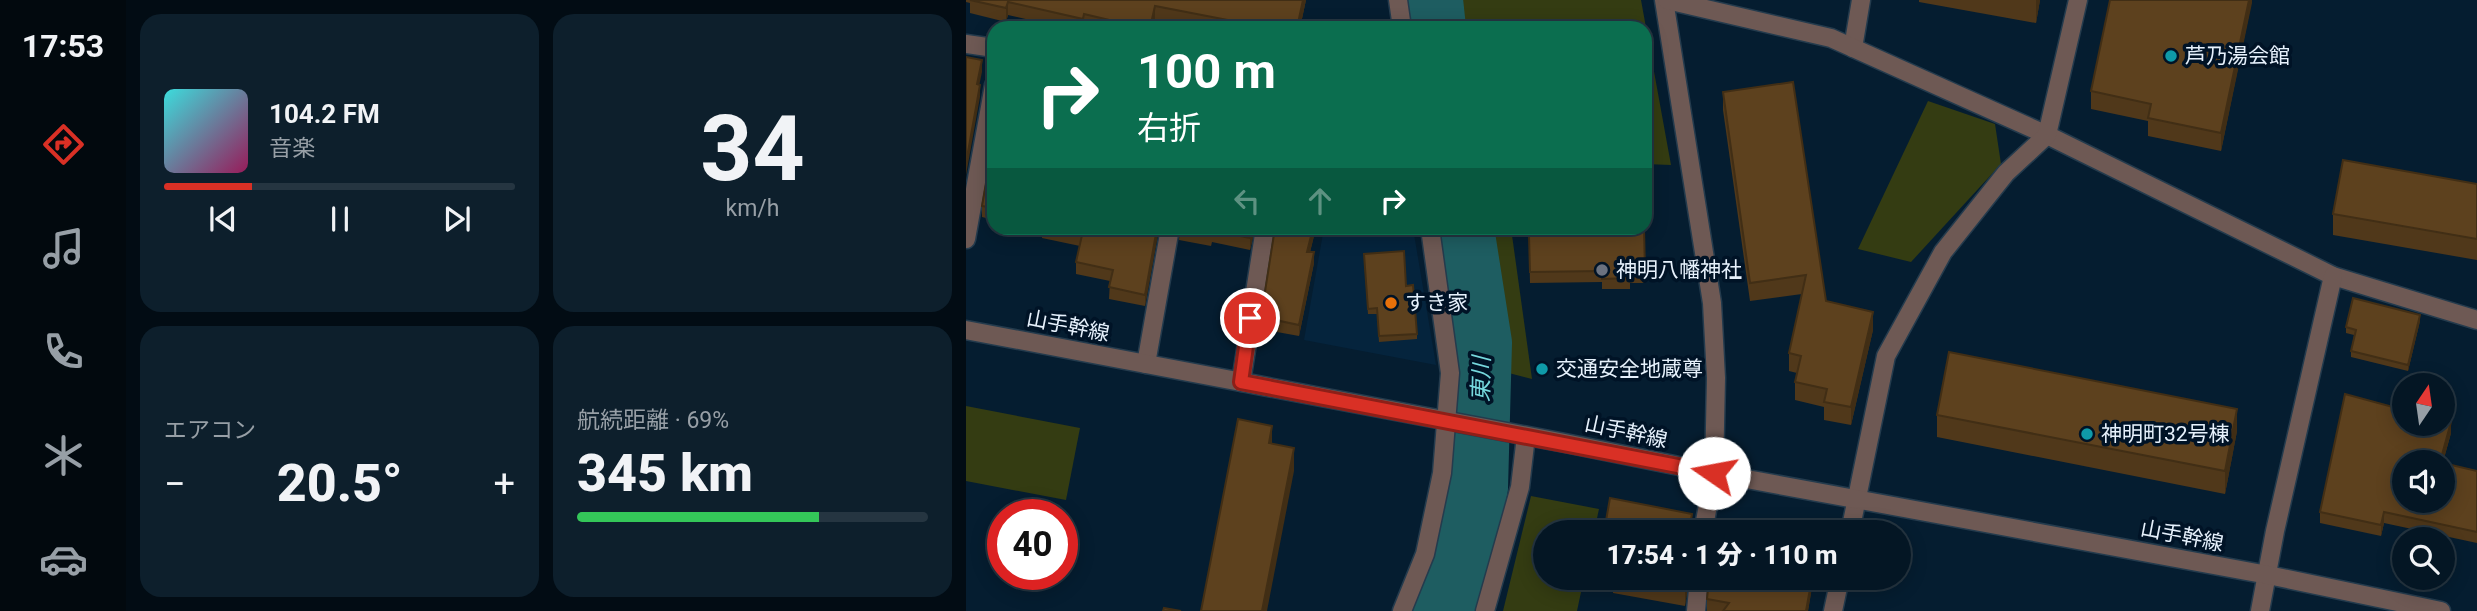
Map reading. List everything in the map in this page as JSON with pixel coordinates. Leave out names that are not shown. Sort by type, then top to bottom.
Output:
[{"type":"street","points":[[1398,0],[1401,21]]},
{"type":"street","points":[[1705,520],[1714,473],[1716,378],[1713,316],[1665,0],[1831,38],[2047,135],[2333,276],[2477,320]]},
{"type":"street","points":[[1853,48],[1861,0]]},
{"type":"street","points":[[1853,520],[1886,356],[1943,252],[2007,173],[2047,135],[2078,0]]},
{"type":"street","points":[[966,44],[987,47]]},
{"type":"street","points":[[966,239],[987,124]]},
{"type":"street","points":[[1146,364],[1169,235]]},
{"type":"street","points":[[1241,382],[1264,235]]},
{"type":"street","points":[[1402,611],[1425,554],[1452,422],[1450,373],[1431,235]]},
{"type":"street","points":[[2260,611],[2275,531],[2333,276]]},
{"type":"street","name":"山手幹線","points":[[966,330],[1714,473],[2268,575],[2441,611]]},
{"type":"street","points":[[1485,611],[1520,487],[1518,434]]},
{"type":"street","points":[[1696,611],[1698,590]]},
{"type":"street","points":[[1833,611],[1837,590]]},
{"type":"shaded area","points":[[1323,235],[1414,235],[1436,365],[1304,340]]},
{"type":"green space","points":[[1449,0],[1641,0],[1645,21],[1452,21]]},
{"type":"green space","points":[[1652,60],[1671,165],[1652,164]]},
{"type":"green space","points":[[1928,101],[1995,124],[2001,164],[1911,262],[1858,249]]},
{"type":"green space","points":[[1482,235],[1512,235],[1532,379],[1501,371]]},
{"type":"green space","points":[[966,406],[1080,428],[1066,499],[966,481]]},
{"type":"green space","points":[[1531,496],[1599,509],[1597,520],[1533,520],[1533,590],[1581,590],[1577,611],[1503,611]]},
{"type":"building","points":[[970,0],[1303,0],[1298,21],[1233,21],[1155,6],[1152,21],[1114,21],[1084,14],[1083,19],[1008,2],[1006,8]]},
{"type":"building","name":"芦乃湯会館","points":[[2110,0],[2249,0],[2221,133],[2148,118],[2151,104],[2091,91]]},
{"type":"building","points":[[966,57],[982,60],[966,163]]},
{"type":"building","points":[[1793,82],[1826,301],[1873,312],[1851,407],[1824,402],[1827,389],[1795,382],[1801,356],[1789,353],[1806,275],[1750,283],[1723,92]]},
{"type":"building","points":[[2343,160],[2477,184],[2477,239],[2333,214]]},
{"type":"building","points":[[987,177],[987,207],[982,206]]},
{"type":"building","points":[[1082,235],[1156,235],[1145,295],[1109,287],[1113,270],[1076,262]]},
{"type":"building","points":[[1274,235],[1311,235],[1307,252],[1314,252],[1299,325],[1261,317]]},
{"type":"building","points":[[1644,235],[1645,272],[1630,272],[1630,278],[1602,279],[1602,271],[1530,272],[1529,236]]},
{"type":"building","name":"すき家","points":[[1404,251],[1406,286],[1413,285],[1417,334],[1379,336],[1377,308],[1368,309],[1364,254]]},
{"type":"building","points":[[2353,298],[2420,315],[2408,365],[2351,351],[2356,330],[2346,327]]},
{"type":"building","name":"神明町32号棟","points":[[1949,352],[2237,409],[2225,471],[1937,415]]},
{"type":"building","points":[[2345,394],[2392,407],[2392,436],[2447,436],[2443,450],[2392,450],[2392,513],[2455,513],[2455,466],[2477,471],[2477,532],[2384,512],[2381,525],[2320,512]]},
{"type":"building","points":[[1238,419],[1272,426],[1269,443],[1294,448],[1262,611],[1201,611]]},
{"type":"building","points":[[1610,498],[1692,514],[1691,520],[1606,520]]},
{"type":"building","points":[[1708,590],[1810,590],[1806,611],[1723,611],[1729,603],[1707,599]]},
{"type":"waterway","name":"東川","points":[[1433,0],[1435,21]]},
{"type":"waterway","name":"東川","points":[[1443,611],[1461,568],[1478,488],[1482,343],[1465,235]]},
{"type":"place","name":"芦乃湯会館","points":[[2171,56]]},
{"type":"place","name":"神明八幡神社","points":[[1602,270]]},
{"type":"place","name":"すき家","points":[[1391,303]]},
{"type":"place","name":"交通安全地蔵尊","points":[[1542,369]]},
{"type":"place","name":"神明町32号棟","points":[[2087,434]]},
{"type":"route","points":[[1250,318],[1241,382],[1714,473]]}]
